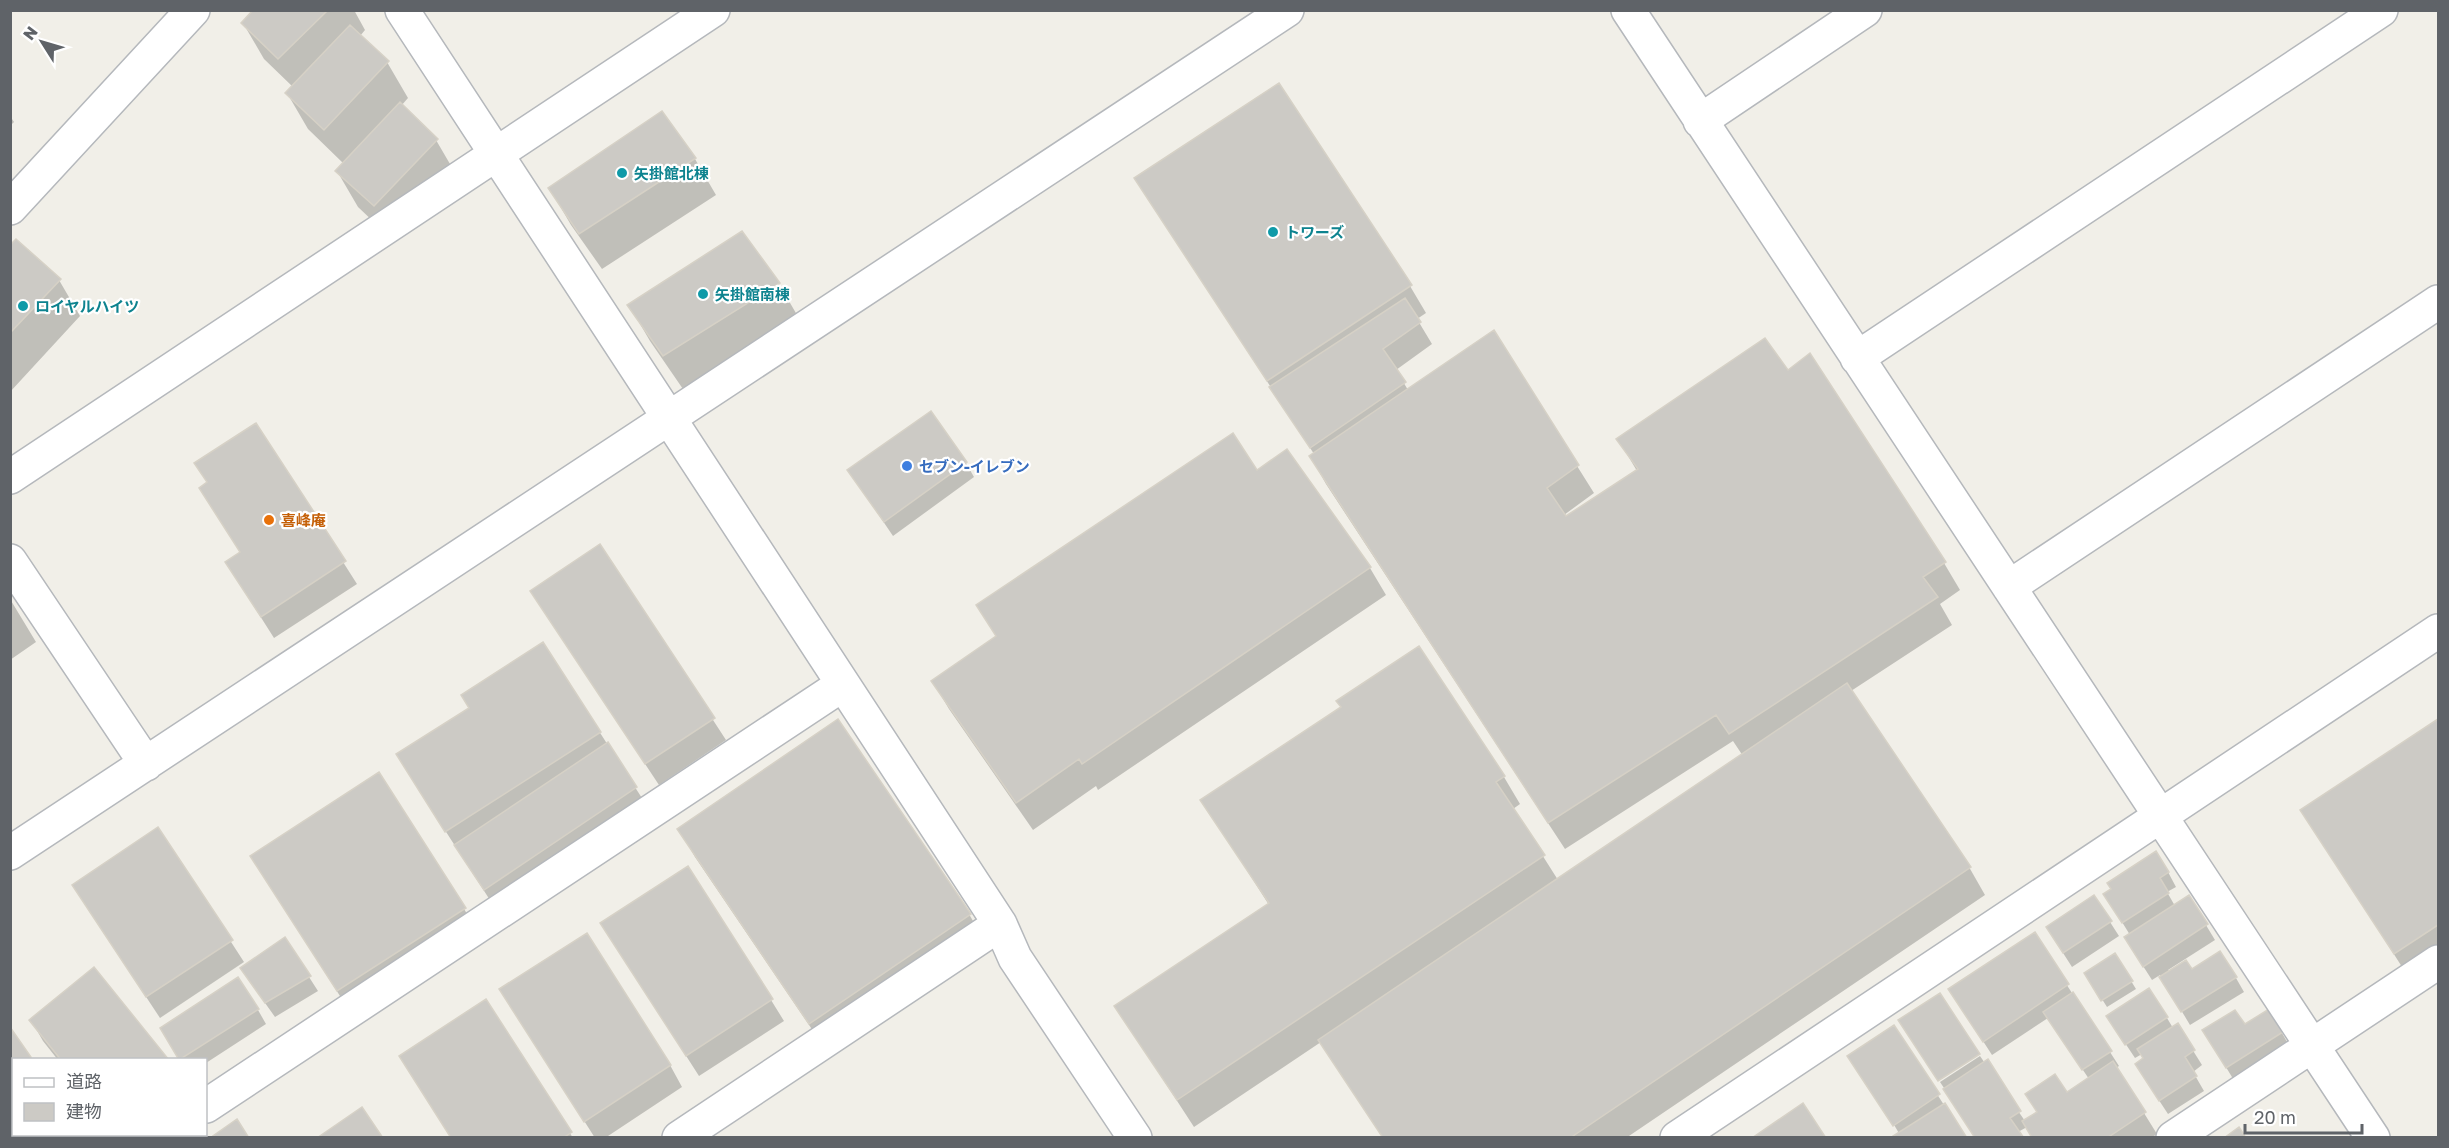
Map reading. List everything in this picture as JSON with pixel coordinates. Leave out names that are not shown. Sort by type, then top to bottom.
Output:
[{"type":"street","points":[[10,208],[194,10]]},
{"type":"street","points":[[402,10],[1000,924],[1015,958],[1136,1137]]},
{"type":"street","points":[[10,477],[713,10]]},
{"type":"street","points":[[10,853],[670,420],[1287,10]]},
{"type":"street","points":[[1628,10],[2373,1137]]},
{"type":"street","points":[[1700,121],[1865,10]]},
{"type":"street","points":[[1857,358],[2381,10]]},
{"type":"street","points":[[2009,587],[2439,302]]},
{"type":"street","points":[[10,561],[146,764]]},
{"type":"street","points":[[1677,1137],[2439,631]]},
{"type":"street","points":[[207,1105],[842,685]]},
{"type":"street","points":[[679,1137],[1000,924]]},
{"type":"street","points":[[2173,1137],[2439,962]]},
{"type":"building","points":[[253,10],[328,10],[278,59],[241,23]]},
{"type":"building","points":[[350,25],[389,61],[324,130],[285,93]]},
{"type":"building","name":"トワーズ","points":[[1279,83],[1412,285],[1267,381],[1134,178]]},
{"type":"building","points":[[400,102],[438,139],[374,206],[335,171]]},
{"type":"building","name":"矢掛館北棟","points":[[662,111],[696,158],[579,234],[548,188]]},
{"type":"building","name":"矢掛館南棟","points":[[742,231],[780,283],[663,356],[627,305]]},
{"type":"building","name":"ロイヤルハイツ","points":[[16,239],[61,279],[10,333],[10,245]]},
{"type":"building","points":[[1405,298],[1421,322],[1383,349],[1406,382],[1310,448],[1269,387]]},
{"type":"building","points":[[1494,330],[1579,465],[1547,488],[1566,516],[1638,469],[1616,439],[1765,338],[1788,370],[1810,353],[1946,562],[1923,577],[1938,597],[1729,734],[1716,715],[1548,823],[1309,456]]},
{"type":"building","name":"セブン-イレブン","points":[[931,411],[967,462],[884,522],[847,470]]},
{"type":"building","name":"喜峰庵","points":[[256,423],[346,561],[261,617],[225,562],[240,552],[199,488],[207,482],[194,463]]},
{"type":"building","points":[[1233,433],[1257,470],[1287,449],[1371,567],[1082,764],[1079,759],[1016,803],[931,681],[996,636],[976,605]]},
{"type":"building","points":[[600,544],[715,718],[645,764],[530,591]]},
{"type":"building","points":[[543,642],[601,732],[445,832],[396,754],[469,708],[461,695]]},
{"type":"building","points":[[1419,646],[1505,776],[1496,782],[1545,855],[1177,1100],[1114,1006],[1269,903],[1200,800],[1341,707],[1336,701]]},
{"type":"building","points":[[1847,683],[1971,867],[1570,1138],[1383,1138],[1318,1040]]},
{"type":"building","points":[[838,719],[971,914],[809,1024],[677,829]]},
{"type":"building","points":[[2438,719],[2438,925],[2394,954],[2300,810]]},
{"type":"building","points":[[608,742],[637,787],[484,890],[454,845]]},
{"type":"building","points":[[379,772],[466,908],[337,991],[250,856]]},
{"type":"building","points":[[158,827],[233,940],[146,997],[72,885]]},
{"type":"building","points":[[2156,851],[2169,872],[2160,878],[2169,893],[2122,923],[2103,894],[2111,889],[2107,883]]},
{"type":"building","points":[[688,866],[773,999],[686,1056],[600,923]]},
{"type":"building","points":[[2094,895],[2112,921],[2063,953],[2046,927]]},
{"type":"building","points":[[2189,895],[2208,924],[2143,967],[2124,937]]},
{"type":"building","points":[[2035,932],[2069,984],[1983,1042],[1948,989]]},
{"type":"building","points":[[587,933],[671,1065],[584,1122],[499,989]]},
{"type":"building","points":[[285,937],[311,976],[265,1003],[240,968]]},
{"type":"building","points":[[2220,951],[2237,977],[2181,1012],[2159,977],[2186,960],[2192,969]]},
{"type":"building","points":[[2115,953],[2133,981],[2101,1001],[2084,973]]},
{"type":"building","points":[[94,967],[167,1058],[59,1058],[29,1020]]},
{"type":"building","points":[[238,977],[259,1009],[182,1058],[178,1058],[160,1028]]},
{"type":"building","points":[[2149,988],[2168,1017],[2125,1045],[2106,1016]]},
{"type":"building","points":[[2073,992],[2112,1051],[2082,1070],[2043,1012]]},
{"type":"building","points":[[1940,993],[1980,1054],[1938,1081],[1898,1020]]},
{"type":"building","points":[[486,999],[572,1132],[563,1138],[451,1138],[399,1056]]},
{"type":"building","points":[[2269,1009],[2283,1032],[2226,1068],[2202,1030],[2235,1010],[2245,1024]]},
{"type":"building","points":[[2178,1023],[2195,1050],[2185,1057],[2197,1076],[2159,1101],[2135,1064],[2143,1058],[2137,1049]]},
{"type":"building","points":[[1894,1025],[1940,1094],[1893,1126],[1847,1056]]},
{"type":"building","points":[[10,1027],[31,1057],[12,1058],[12,1070],[10,1071]]},
{"type":"building","points":[[1988,1059],[2021,1111],[2010,1118],[2024,1138],[1975,1138],[1943,1089]]},
{"type":"building","points":[[2113,1061],[2146,1112],[2107,1138],[2032,1138],[2022,1121],[2037,1112],[2025,1094],[2055,1074],[2067,1092]]},
{"type":"building","points":[[12,1080],[12,1125],[10,1082]]},
{"type":"building","points":[[1803,1103],[1826,1138],[1752,1138]]},
{"type":"building","points":[[1945,1103],[1967,1138],[1894,1138],[1893,1136]]},
{"type":"building","points":[[362,1107],[383,1138],[317,1138]]},
{"type":"building","points":[[237,1119],[249,1138],[210,1138]]},
{"type":"building","points":[[2239,1127],[2246,1138],[2224,1138]]},
{"type":"building","points":[[21,1136],[101,1136],[102,1138],[22,1138]]},
{"type":"place","name":"矢掛館北棟","points":[[622,173]]},
{"type":"place","name":"トワーズ","points":[[1273,232]]},
{"type":"place","name":"矢掛館南棟","points":[[703,294]]},
{"type":"place","name":"ロイヤルハイツ","points":[[23,306]]},
{"type":"place","name":"セブン-イレブン","points":[[907,466]]},
{"type":"place","name":"喜峰庵","points":[[269,520]]}]
